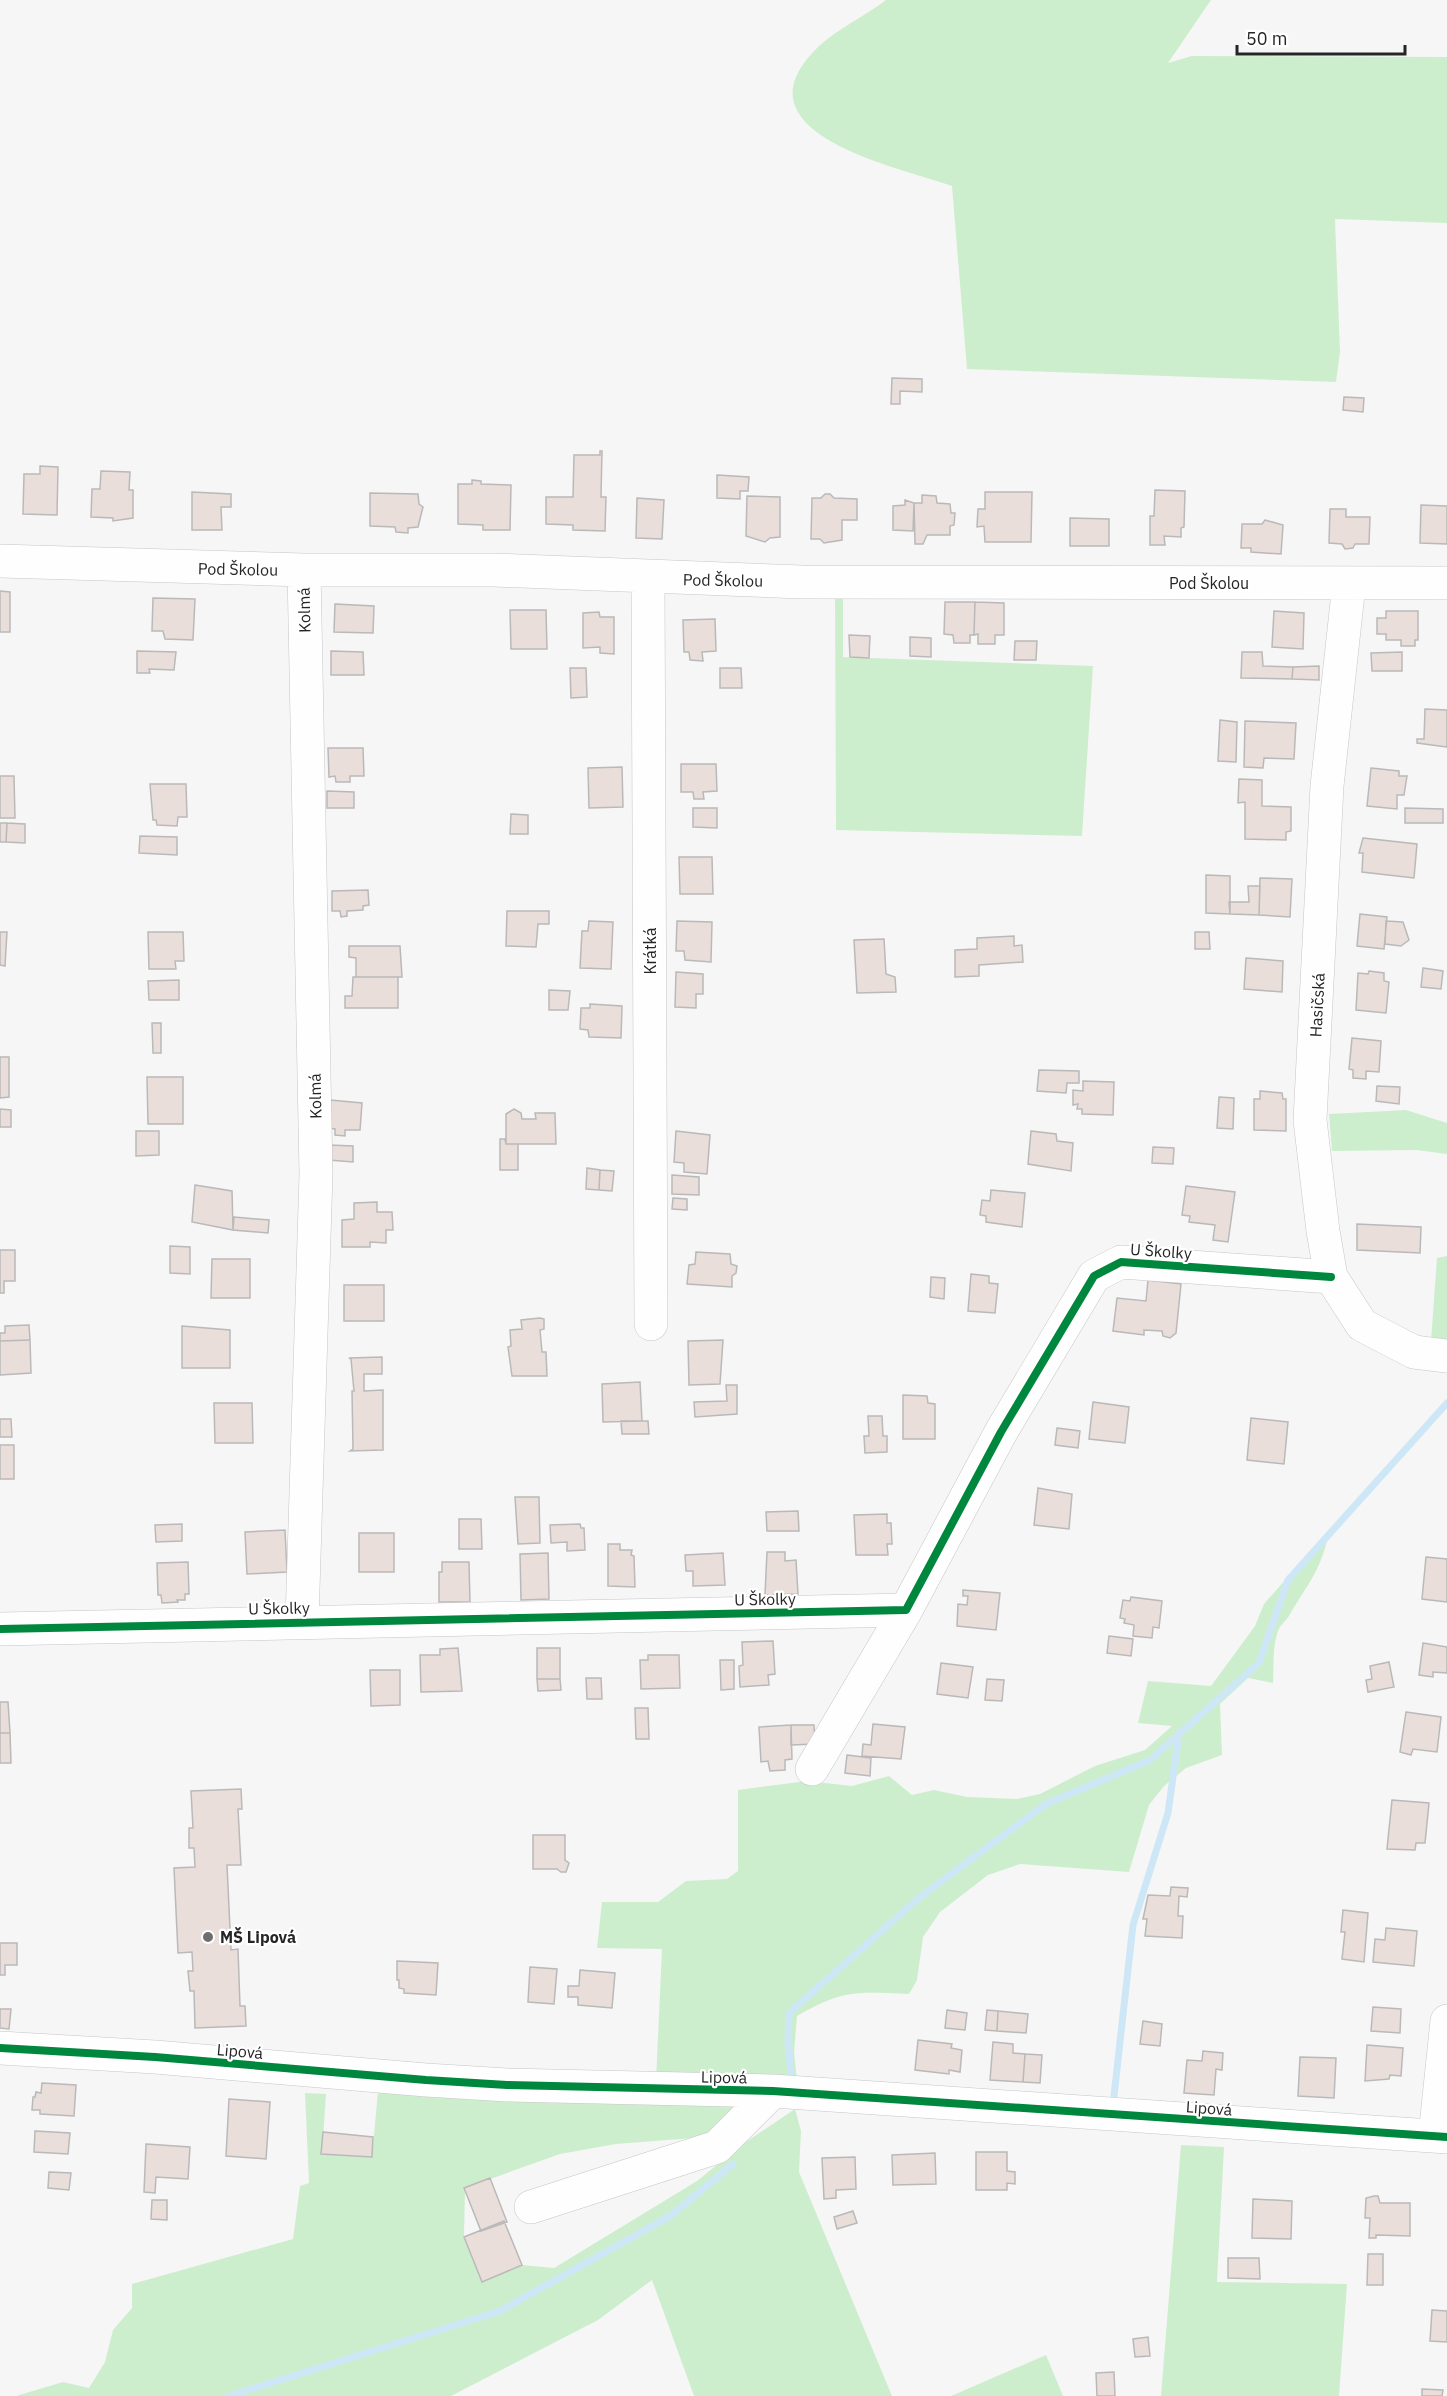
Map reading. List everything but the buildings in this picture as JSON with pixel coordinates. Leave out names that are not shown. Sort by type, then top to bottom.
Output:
[{"type":"street","name":"Pod Školou","points":[[0,561],[303,570],[494,570],[648,578],[802,582],[1447,583]]},
{"type":"street","name":"Kolmá","points":[[302,1621],[316,1174],[303,570]]},
{"type":"street","name":"Krátká","points":[[648,578],[651,1324]]},
{"type":"street","name":"Hasičská","points":[[1349,584],[1327,786],[1310,1120],[1331,1277],[1362,1325],[1414,1352],[1447,1356]]},
{"type":"street","name":"U Školky","points":[[812,1769],[906,1610],[1001,1432],[1094,1276],[1121,1262],[1331,1277]]},
{"type":"street","name":"U Školky","points":[[0,1629],[906,1610]]},
{"type":"street","points":[[1441,2137],[1447,2021]]},
{"type":"street","name":"Lipová","points":[[0,2048],[507,2085],[773,2091],[1441,2137]]},
{"type":"street","name":"Lipová","points":[[531,2207],[717,2147],[773,2091]]},
{"type":"green space","points":[[886,0],[1211,0],[1168,63],[1192,56],[1447,57],[1447,223],[1335,219],[1340,352],[1336,382],[967,369],[952,186],[862,156],[831,142],[807,124],[794,102],[796,77],[818,47]]},
{"type":"green space","points":[[835,589],[843,589],[843,657],[1093,666],[1082,836],[836,830]]},
{"type":"green space","points":[[1406,1110],[1447,1123],[1447,1154],[1416,1150],[1332,1151],[1329,1114]]},
{"type":"green space","points":[[1447,1256],[1447,1342],[1431,1341],[1437,1258]]},
{"type":"green space","points":[[1319,1541],[1327,1541],[1320,1563],[1276,1637],[1273,1683],[1248,1678],[1220,1704],[1222,1755],[1186,1768],[1164,1786],[1149,1805],[1129,1872],[1020,1864],[988,1875],[940,1912],[923,1937],[917,1980],[909,1994],[851,1994],[827,2001],[797,2016],[794,2052],[798,2089],[656,2081],[662,1949],[597,1948],[602,1902],[658,1902],[686,1881],[727,1879],[738,1871],[738,1790],[807,1781],[852,1786],[889,1776],[912,1795],[934,1790],[967,1797],[1017,1799],[1040,1794],[1095,1766],[1145,1750],[1172,1726],[1138,1723],[1148,1681],[1211,1686],[1255,1626],[1264,1604]]},
{"type":"green space","points":[[378,2091],[752,2101],[707,2137],[616,2144],[560,2154],[465,2188],[464,2237],[482,2282],[522,2265],[554,2268],[697,2181],[743,2144],[795,2109],[801,2131],[799,2172],[892,2396],[694,2396],[652,2280],[598,2320],[451,2396],[16,2396],[63,2382],[89,2388],[105,2362],[113,2330],[132,2308],[132,2284],[293,2239],[300,2186],[309,2183],[305,2093],[326,2094],[322,2154],[372,2157]]},
{"type":"green space","points":[[1181,2145],[1224,2147],[1217,2282],[1347,2284],[1339,2396],[1161,2396]]},
{"type":"green space","points":[[1046,2355],[1063,2396],[951,2396]]},
{"type":"waterway","points":[[791,2074],[788,2043],[789,2013],[920,1897],[1046,1804],[1150,1760],[1259,1663],[1288,1580],[1447,1403]]},
{"type":"waterway","points":[[1114,2096],[1133,1925],[1168,1813],[1179,1734]]},
{"type":"waterway","points":[[229,2396],[500,2311],[670,2216],[733,2164]]},
{"type":"cycle path","points":[[0,1629],[906,1610],[1001,1432],[1094,1276],[1121,1262],[1331,1277]]},
{"type":"cycle path","points":[[0,2048],[155,2057],[507,2085],[773,2091],[1447,2137]]},
{"type":"place","name":"MŠ Lipová","points":[[208,1937]]}]
